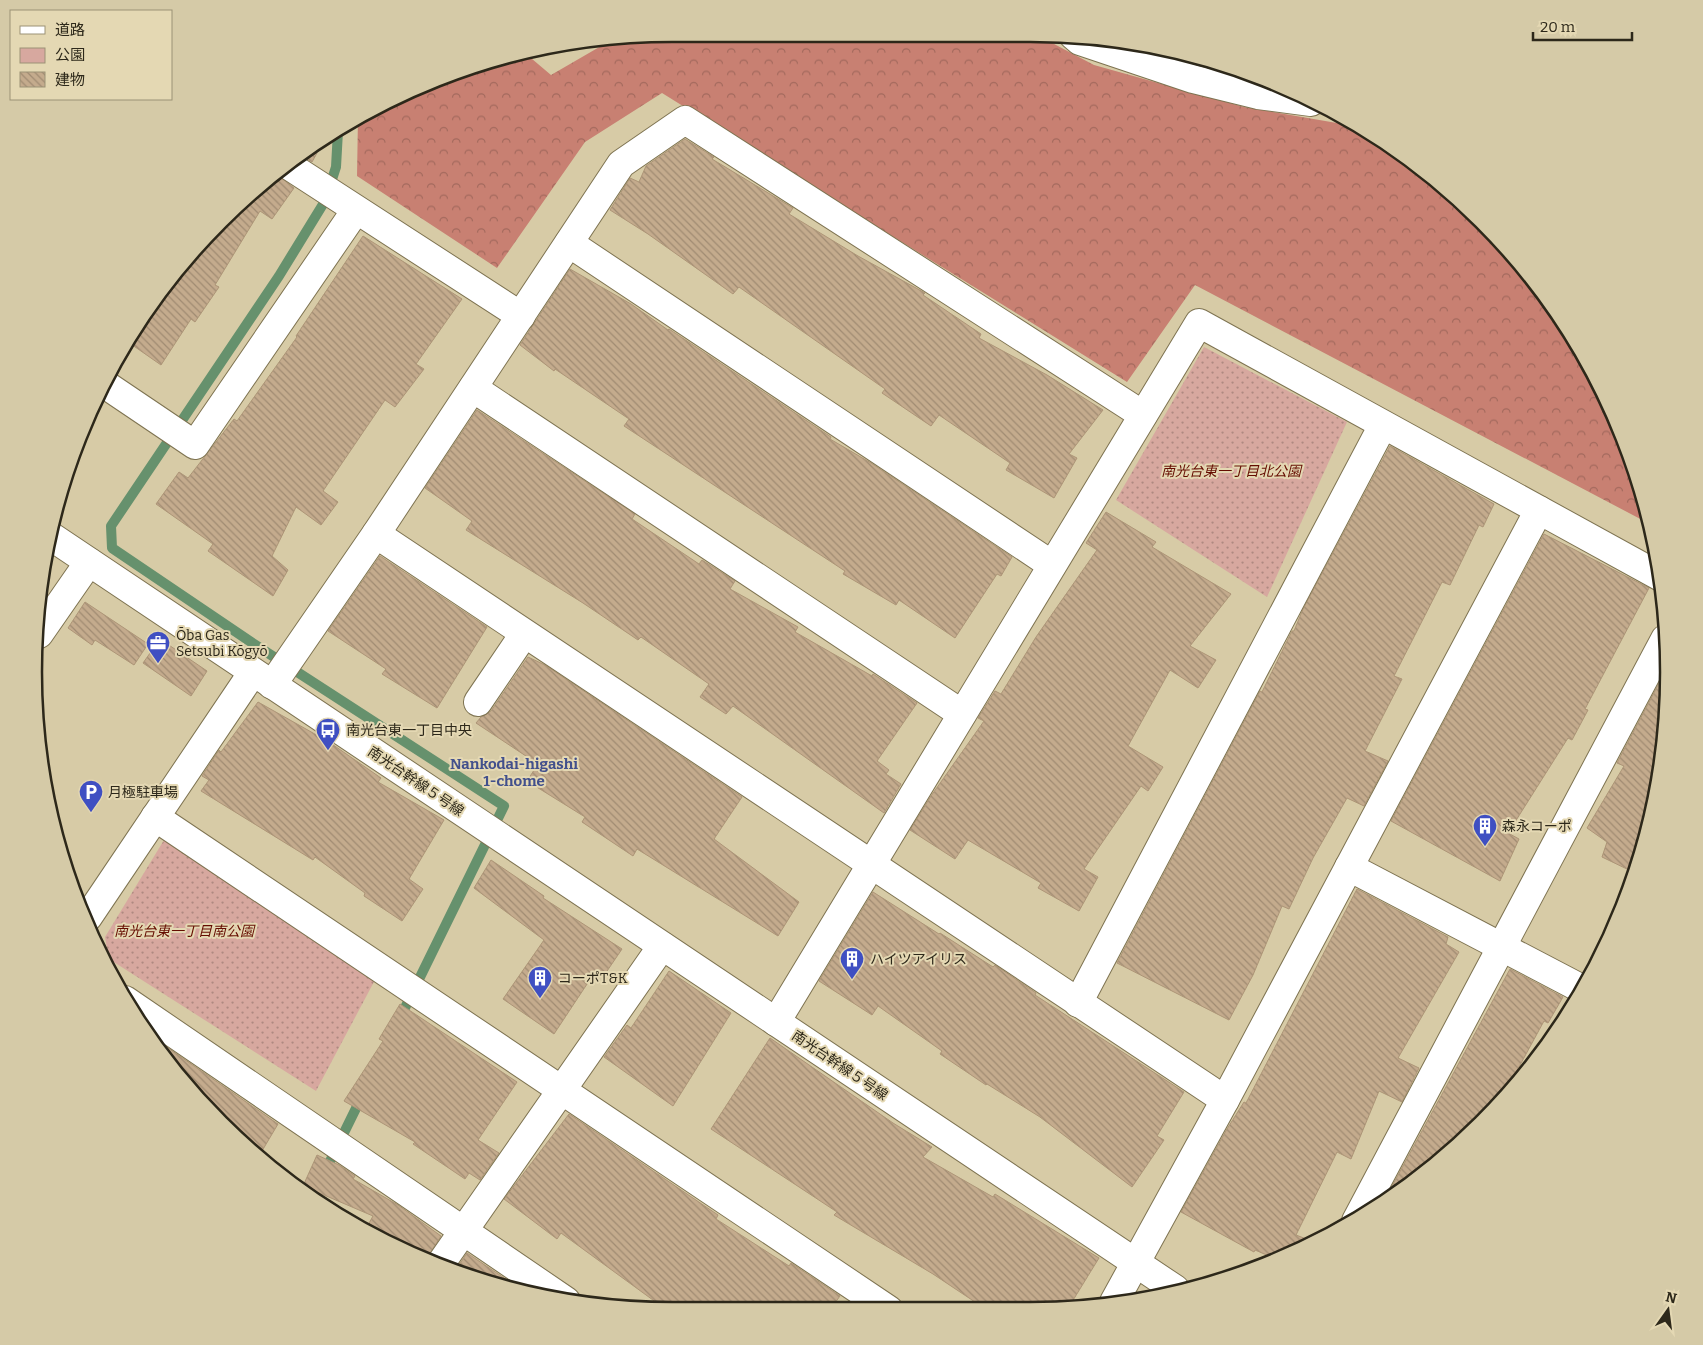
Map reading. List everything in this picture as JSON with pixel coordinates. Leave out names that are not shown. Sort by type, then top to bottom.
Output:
[{"type":"street","points":[[1104,47],[1193,79],[1263,89],[1280,94]]},
{"type":"street","points":[[90,914],[155,817],[269,676],[298,646],[376,534],[621,164],[685,120],[1143,415]]},
{"type":"street","points":[[294,169],[521,316]]},
{"type":"street","points":[[110,388],[195,445],[340,199]]},
{"type":"street","points":[[569,242],[1052,565]]},
{"type":"street","points":[[776,1022],[1199,323],[1652,572]]},
{"type":"street","points":[[473,388],[962,714]]},
{"type":"street","points":[[1078,1003],[1383,425]]},
{"type":"street","points":[[1117,1296],[1225,1100],[1539,510]]},
{"type":"street","points":[[376,534],[1225,1100]]},
{"type":"street","name":"南光台幹線５号線","points":[[57,540],[269,676],[505,841],[1171,1286]]},
{"type":"street","points":[[44,626],[89,562]]},
{"type":"street","points":[[478,702],[524,634]]},
{"type":"street","points":[[1364,1207],[1659,649]]},
{"type":"street","points":[[155,817],[877,1302]]},
{"type":"street","points":[[1349,867],[1577,986]]},
{"type":"street","points":[[444,1260],[662,946]]},
{"type":"street","points":[[142,1011],[550,1290]]},
{"type":"green space","points":[[631,44],[1053,44],[1094,65],[1244,107],[1339,123],[1381,149],[1446,199],[1504,257],[1530,289],[1554,322],[1596,394],[1613,431],[1641,519],[1195,285],[1127,382],[662,93],[585,142],[497,268],[357,176],[358,127],[394,107],[431,90],[470,76],[532,59],[551,75],[599,47]]},
{"type":"green space","name":"南光台東一丁目北公園","points":[[1204,347],[1347,422],[1267,597],[1116,500]]},
{"type":"green space","name":"南光台東一丁目南公園","points":[[164,840],[376,978],[316,1091],[113,961],[108,953],[105,937]]},
{"type":"building","points":[[685,139],[714,157],[712,159],[793,208],[789,214],[858,256],[925,293],[923,295],[981,334],[979,338],[1047,375],[1103,410],[1069,454],[1077,458],[1054,498],[1006,470],[1010,463],[939,415],[931,426],[882,393],[885,389],[739,287],[733,294],[648,234],[610,210],[630,178],[639,182],[646,166]]},
{"type":"building","points":[[317,153],[317,153],[312,162],[308,159]]},
{"type":"building","points":[[282,179],[294,188],[272,219],[260,211],[215,285],[219,287],[195,322],[191,319],[161,365],[134,346],[149,322],[199,257],[227,227]]},
{"type":"building","points":[[363,236],[462,299],[416,364],[424,369],[395,407],[385,400],[323,491],[338,502],[321,525],[296,507],[272,556],[288,570],[273,596],[208,551],[213,544],[156,504],[179,472],[188,478],[234,419],[237,421],[297,337]]},
{"type":"building","points":[[570,269],[631,304],[831,437],[830,439],[871,463],[1012,557],[1001,576],[997,574],[955,638],[899,600],[896,605],[843,574],[845,571],[624,426],[629,419],[555,369],[554,371],[520,345]]},
{"type":"building","points":[[477,410],[635,514],[632,519],[699,564],[702,560],[735,581],[730,589],[798,627],[795,632],[872,676],[873,674],[917,703],[877,761],[889,770],[886,774],[901,784],[884,813],[733,706],[726,714],[700,697],[709,684],[641,637],[638,640],[583,603],[466,530],[472,521],[425,488]]},
{"type":"building","points":[[1390,446],[1494,504],[1483,527],[1479,525],[1450,585],[1442,582],[1394,676],[1402,679],[1365,751],[1388,761],[1364,806],[1347,798],[1313,858],[1289,909],[1282,906],[1253,975],[1229,1020],[1117,963],[1260,691],[1262,692],[1292,631],[1294,631],[1303,609]]},
{"type":"building","points":[[1106,512],[1156,542],[1152,547],[1231,594],[1190,646],[1216,660],[1198,688],[1170,670],[1128,746],[1163,767],[1148,791],[1141,786],[1084,869],[1098,877],[1079,911],[1038,888],[1041,883],[968,840],[955,859],[910,830],[931,796],[984,721],[978,718],[995,691],[1001,694],[1036,637],[1097,550],[1086,543]]},
{"type":"building","points":[[1544,534],[1649,588],[1585,709],[1588,710],[1572,740],[1568,738],[1508,833],[1519,839],[1500,881],[1391,821]]},
{"type":"building","points":[[380,556],[487,627],[437,708],[382,674],[386,669],[328,631]]},
{"type":"building","points":[[85,602],[148,644],[134,665],[95,640],[92,645],[68,628]]},
{"type":"building","points":[[160,639],[207,671],[191,696],[143,663]]},
{"type":"building","points":[[528,657],[545,665],[742,797],[714,839],[799,902],[778,936],[637,849],[633,856],[582,822],[585,817],[527,781],[538,764],[476,723],[481,717],[491,711]]},
{"type":"building","points":[[1660,682],[1655,755],[1639,836],[1629,870],[1602,857],[1607,842],[1587,828],[1624,766],[1617,763]]},
{"type":"building","points":[[258,702],[329,742],[381,778],[378,782],[444,820],[409,879],[423,889],[402,921],[364,896],[365,893],[315,857],[313,860],[201,791],[209,780],[202,776],[219,750],[221,752]]},
{"type":"building","points":[[491,860],[544,896],[543,898],[622,949],[603,977],[595,972],[554,1034],[503,999],[544,940],[474,888]]},
{"type":"building","points":[[1357,889],[1448,937],[1446,944],[1459,952],[1398,1058],[1419,1068],[1402,1102],[1379,1091],[1351,1159],[1337,1152],[1296,1235],[1307,1239],[1269,1256],[1255,1250],[1254,1252],[1181,1212],[1227,1129],[1244,1102],[1246,1103]]},
{"type":"building","points":[[873,892],[993,967],[995,965],[1036,993],[1035,995],[1184,1092],[1157,1136],[1164,1140],[1132,1187],[1040,1117],[986,1085],[940,1054],[942,1051],[878,1006],[872,1015],[819,981]]},
{"type":"building","points":[[1510,969],[1563,997],[1548,1023],[1544,1021],[1515,1075],[1504,1088],[1446,1146],[1390,1189]]},
{"type":"building","points":[[669,971],[731,1013],[673,1106],[604,1057],[627,1025],[631,1028]]},
{"type":"building","points":[[400,1004],[517,1082],[478,1140],[499,1153],[480,1180],[469,1173],[465,1179],[413,1144],[415,1142],[344,1101],[383,1041],[379,1039]]},
{"type":"building","points":[[770,1038],[893,1123],[932,1147],[923,1157],[993,1197],[995,1194],[1099,1258],[1073,1301],[975,1302],[933,1274],[834,1215],[837,1212],[711,1129]]},
{"type":"building","points":[[166,1047],[278,1124],[262,1150],[227,1118],[199,1088]]},
{"type":"building","points":[[569,1114],[718,1215],[716,1219],[789,1266],[791,1263],[840,1296],[836,1302],[655,1302],[561,1233],[557,1239],[504,1199]]},
{"type":"building","points":[[317,1155],[339,1165],[355,1176],[353,1179],[398,1205],[441,1236],[429,1254],[368,1224],[373,1216],[316,1191],[304,1183]]},
{"type":"building","points":[[467,1253],[507,1280],[470,1269],[459,1265]]},
{"type":"waterway","points":[[338,139],[336,167],[325,201],[279,276],[111,526],[112,548],[251,642],[504,806],[400,1018]]},
{"type":"waterway","points":[[315,1191],[362,1096]]},
{"type":"place","name":"Ōba Gas Setsubi Kōgyō","points":[[158,664]]},
{"type":"place","name":"南光台東一丁目中央","points":[[328,751]]},
{"type":"place","name":"月極駐車場","points":[[91,813]]},
{"type":"place","name":"森永コーポ","points":[[1485,847]]},
{"type":"place","name":"ハイツアイリス","points":[[852,980]]},
{"type":"place","name":"コーポT&K","points":[[540,999]]},
{"type":"district","name":"Nankodai-higashi 1-chome","points":[[514,772]]}]
